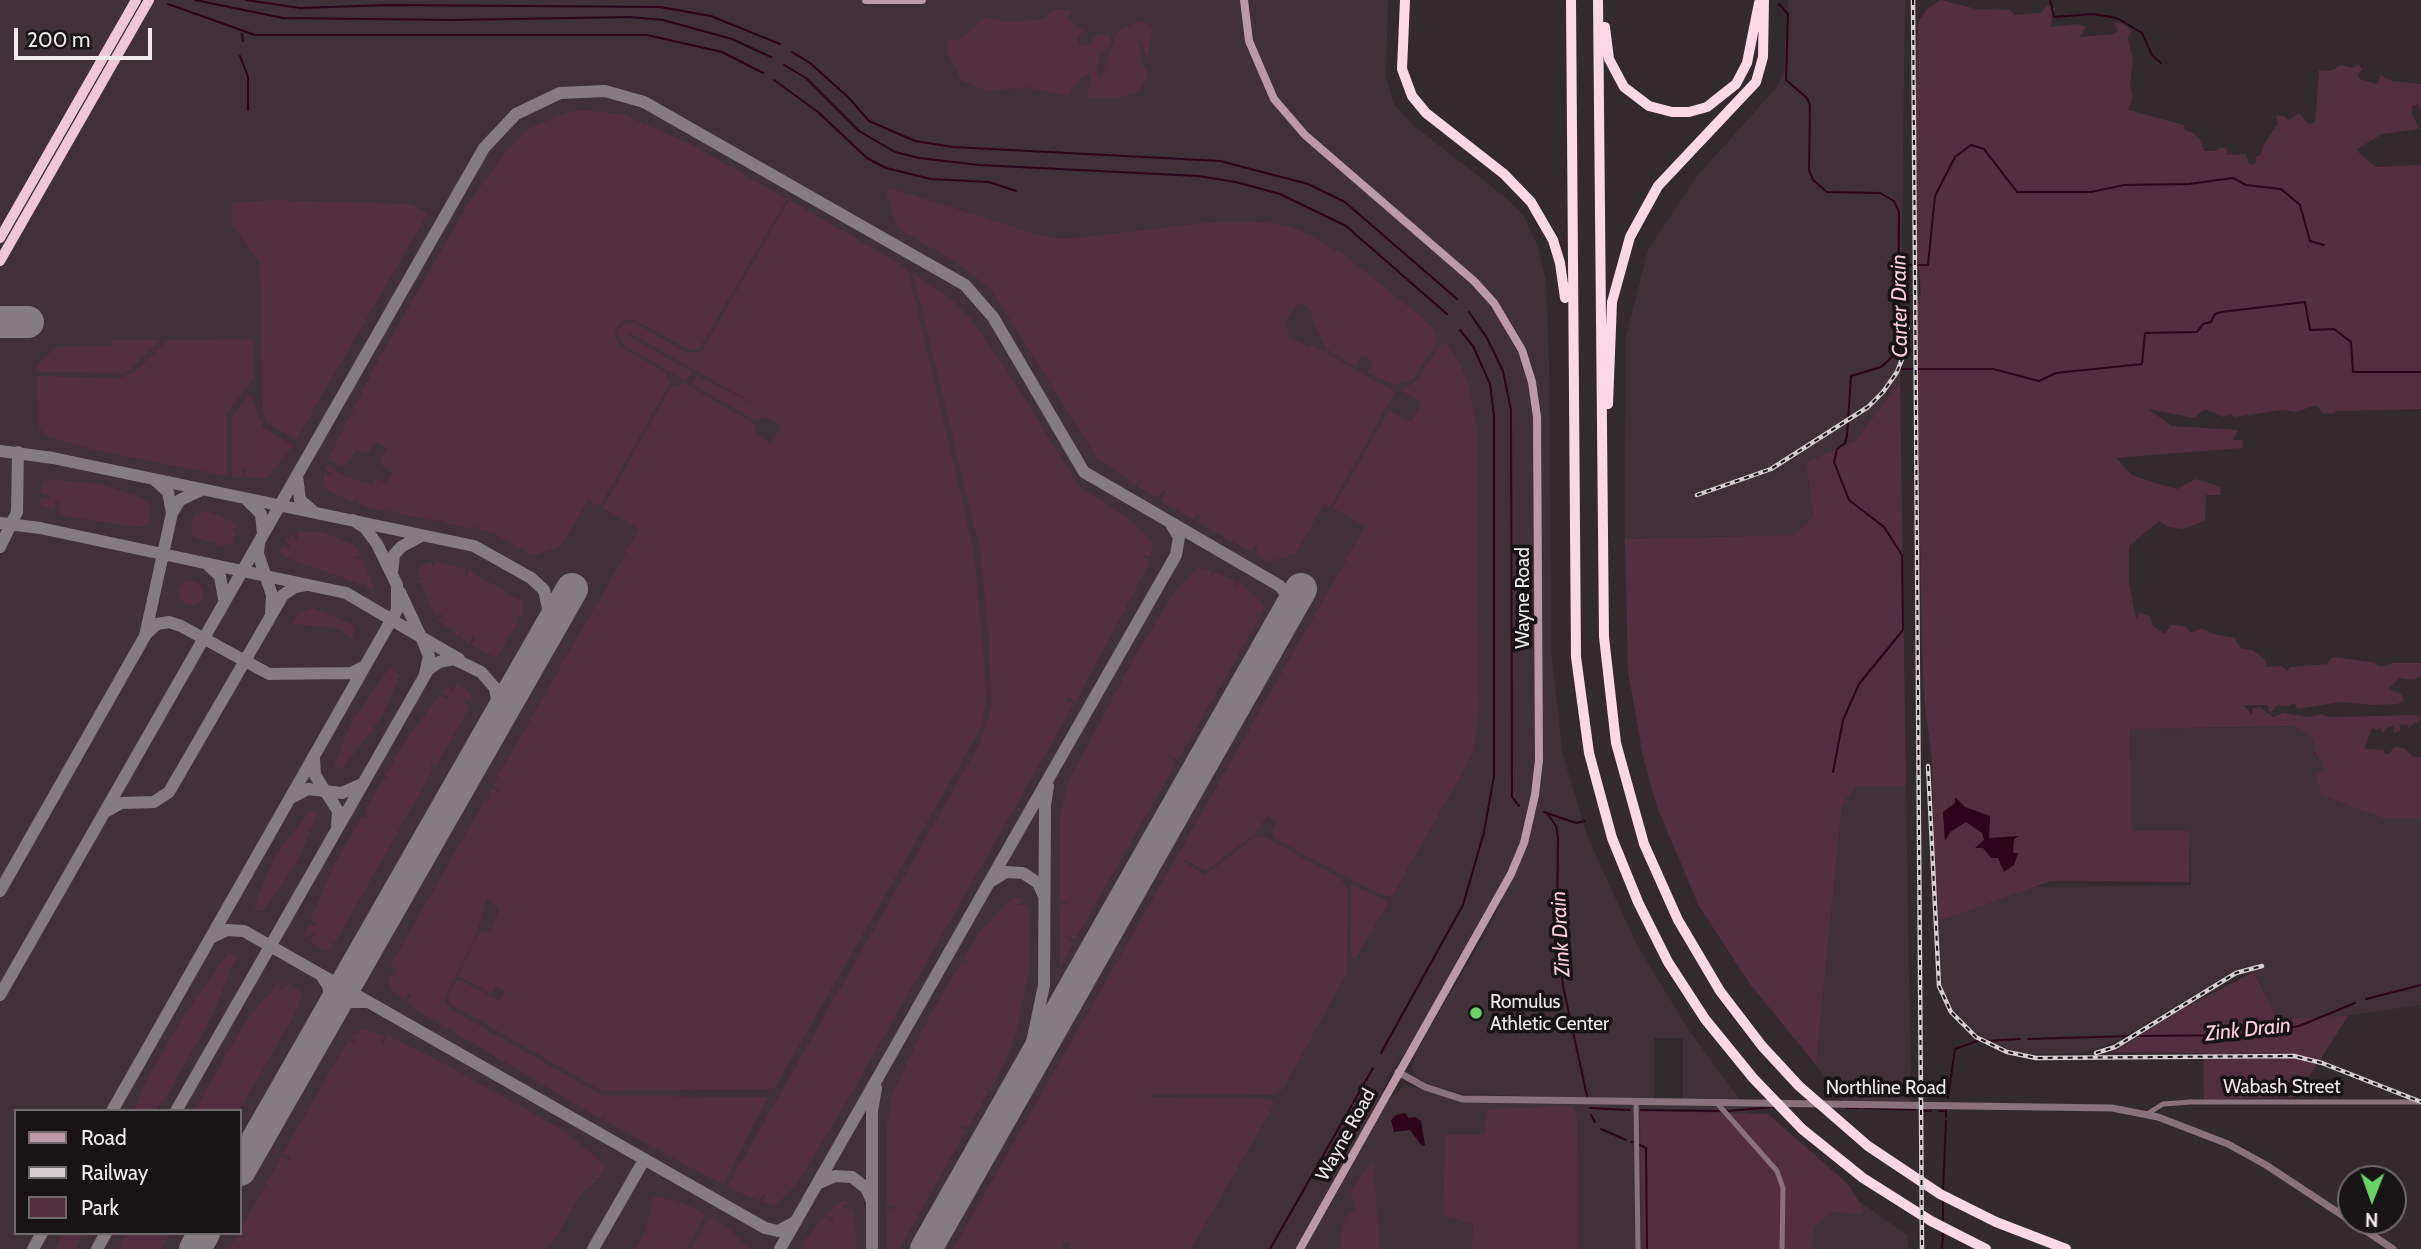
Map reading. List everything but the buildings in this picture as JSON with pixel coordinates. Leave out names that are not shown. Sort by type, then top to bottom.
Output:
[{"type":"highway","points":[[1405,0],[1402,69],[1416,103],[1519,188],[1542,218],[1553,240],[1565,286],[1569,457],[1574,518]]},
{"type":"highway","points":[[1565,0],[1570,74]]},
{"type":"highway","points":[[1571,0],[1574,518],[1579,687],[1593,771],[1610,831],[1638,902],[1668,962],[1705,1018],[1761,1087],[1791,1118],[1847,1167],[1899,1202],[1986,1249]]},
{"type":"highway","points":[[1598,0],[1602,515],[1607,688],[1620,761],[1636,821],[1670,906],[1706,969],[1747,1028],[1799,1086],[1832,1117],[1906,1172],[1945,1197],[1996,1222],[2066,1249]]},
{"type":"highway","points":[[1605,0],[1609,59],[1623,87],[1648,106],[1672,112],[1689,112],[1707,107],[1736,84],[1747,63],[1762,0]]},
{"type":"highway","points":[[1602,515],[1610,323],[1621,260],[1643,210],[1658,186],[1756,82],[1763,57],[1762,0]]},
{"type":"highway","points":[[0,261],[87,112],[144,5]]},
{"type":"highway","points":[[0,238],[144,5]]},
{"type":"main road","points":[[866,0],[922,0]]},
{"type":"main road","name":"Wayne Road","points":[[1244,0],[1256,62],[1284,112],[1305,135],[1481,288],[1517,339],[1534,394],[1539,741],[1531,815],[1511,874],[1300,1249]]},
{"type":"street","name":"Northline Road","points":[[1398,1072],[1425,1087],[1462,1099],[2088,1105],[2147,1114],[2202,1132],[2241,1150],[2337,1212]]},
{"type":"street","points":[[1636,1101],[1637,1249]]},
{"type":"street","points":[[1716,1102],[1777,1171],[1783,1188],[1782,1249]]},
{"type":"street","name":"Wabash Street","points":[[2147,1114],[2155,1107],[2182,1103],[2421,1102]]},
{"type":"street","name":"Northline Road","points":[[2372,1235],[2393,1249]]},
{"type":"shaded area","points":[[0,0],[1388,0],[1386,78],[1394,104],[1413,125],[1505,197],[1524,216],[1538,247],[1546,281],[1549,359],[1551,651],[1563,755],[1588,838],[1637,945],[1688,1029],[1741,1101],[1683,1100],[1683,1038],[1654,1038],[1654,1100],[1464,1094],[1434,1086],[1416,1077],[1411,1067],[1418,1048],[1494,919],[1502,900],[1495,897],[1412,1043],[1388,1077],[1365,1129],[1297,1249],[0,1249]]},
{"type":"shaded area","points":[[1788,0],[1905,0],[1900,382],[1855,441],[1806,462],[1813,516],[1795,535],[1625,539],[1626,337],[1648,250],[1697,176],[1778,86],[1784,69]]},
{"type":"shaded area","points":[[2314,726],[2315,756],[2386,755],[2421,800],[2421,1005],[2336,1017],[2277,1018],[2251,965],[2232,972],[2115,1042],[2083,1053],[2016,1052],[1984,1037],[1962,1020],[1945,996],[1941,981],[1936,888],[2191,885],[2190,831],[2132,832],[2130,729]]},
{"type":"shaded area","points":[[1857,786],[1906,786],[1911,1101],[1843,1101],[1816,1065],[1842,805]]},
{"type":"shaded area","points":[[1955,797],[1965,807],[1990,816],[1989,838],[2019,836],[2014,839],[2013,853],[2018,853],[2014,865],[2004,872],[1998,858],[1991,858],[1983,848],[1975,848],[1984,840],[1982,833],[1966,822],[1950,832],[1945,841],[1943,812],[1955,803]]},
{"type":"shaded area","points":[[1405,1085],[1458,1101],[1743,1106],[1817,1171],[1908,1236],[1908,1249],[1305,1249],[1388,1101]]},
{"type":"shaded area","points":[[1405,1113],[1409,1118],[1415,1117],[1421,1121],[1425,1145],[1422,1146],[1410,1130],[1394,1132],[1391,1120],[1396,1115]]},
{"type":"green space","points":[[1941,0],[1976,9],[2010,10],[2014,15],[2041,13],[2047,5],[2056,9],[2052,12],[2051,27],[2077,24],[2086,27],[2080,37],[2113,34],[2118,31],[2114,23],[2122,23],[2132,31],[2128,38],[2133,61],[2130,85],[2133,97],[2128,110],[2184,125],[2185,130],[2200,140],[2204,151],[2216,151],[2221,147],[2227,149],[2227,155],[2245,154],[2250,165],[2256,163],[2256,157],[2260,155],[2278,124],[2276,115],[2286,117],[2288,121],[2299,113],[2309,124],[2315,123],[2319,70],[2330,71],[2341,65],[2353,68],[2358,64],[2362,69],[2357,76],[2362,80],[2377,84],[2381,75],[2392,81],[2421,84],[2421,110],[2417,105],[2412,106],[2412,114],[2420,129],[2382,134],[2356,150],[2376,167],[2421,165],[2421,409],[2337,411],[2333,414],[2323,413],[2316,405],[2296,412],[2282,410],[2235,417],[2230,414],[2223,417],[2205,409],[2194,418],[2148,409],[2172,426],[2238,430],[2233,440],[2243,440],[2242,448],[2116,458],[2132,475],[2158,484],[2177,489],[2196,479],[2221,487],[2220,495],[2206,495],[2205,521],[2183,529],[2168,527],[2159,521],[2129,546],[2129,583],[2136,619],[2140,612],[2149,616],[2153,626],[2165,634],[2171,625],[2177,625],[2186,627],[2191,633],[2201,628],[2213,634],[2235,638],[2240,648],[2252,650],[2266,660],[2266,667],[2281,666],[2287,671],[2291,667],[2327,664],[2332,657],[2372,662],[2382,667],[2393,663],[2421,663],[2421,676],[2414,680],[2399,678],[2389,688],[2401,694],[2404,700],[2398,704],[2341,702],[2297,709],[2295,703],[2278,705],[2270,713],[2267,705],[2243,705],[2252,715],[2253,708],[2260,707],[2273,717],[2283,713],[2310,717],[2321,714],[2328,717],[2420,715],[2419,724],[2415,722],[2409,728],[2407,724],[2400,725],[2400,731],[2394,733],[2393,726],[2386,728],[2383,734],[2380,727],[2377,730],[2372,728],[2364,749],[2384,750],[2384,753],[2389,754],[2394,747],[2404,748],[2413,757],[2421,757],[2421,818],[2383,818],[2321,795],[2316,773],[2324,770],[2323,763],[2316,755],[2313,739],[2295,726],[2130,729],[2132,831],[2190,831],[2189,882],[2051,881],[1942,920],[1935,918],[1932,761],[1924,697],[1922,647],[1916,309],[1921,293],[1916,238],[1916,98],[1918,22],[1927,9]]},
{"type":"green space","points":[[1056,9],[1073,10],[1067,19],[1084,30],[1077,37],[1080,45],[1088,46],[1097,34],[1110,36],[1111,44],[1101,55],[1097,67],[1099,82],[1118,31],[1140,21],[1153,27],[1147,57],[1141,40],[1138,40],[1142,64],[1148,72],[1138,92],[1116,99],[1086,98],[1091,78],[1089,73],[1077,81],[1068,96],[1026,87],[990,92],[962,81],[947,51],[948,40],[962,39],[984,17],[1012,22],[1043,19]]},
{"type":"green space","points":[[587,110],[625,115],[642,123],[642,129],[645,124],[692,145],[787,199],[699,349],[688,349],[632,319],[622,321],[616,327],[615,337],[620,346],[665,372],[670,383],[600,506],[588,500],[561,546],[533,556],[493,533],[478,530],[479,524],[475,529],[444,523],[445,516],[441,522],[399,514],[397,508],[396,513],[370,508],[357,503],[358,495],[353,502],[323,488],[324,473],[331,477],[333,475],[325,470],[326,466],[345,476],[373,484],[375,478],[386,483],[393,473],[382,466],[381,459],[387,448],[375,441],[369,452],[356,451],[346,465],[338,465],[328,459],[380,357],[466,207],[503,155],[530,128],[567,112]]},
{"type":"green space","points":[[891,188],[1039,235],[1066,239],[1221,221],[1263,222],[1287,226],[1309,234],[1347,257],[1432,326],[1438,339],[1413,379],[1395,385],[1367,373],[1373,362],[1362,355],[1355,366],[1324,346],[1308,307],[1298,304],[1291,313],[1286,321],[1289,337],[1309,347],[1311,344],[1395,392],[1330,507],[1324,504],[1295,554],[1268,562],[1254,554],[1258,546],[1255,545],[1251,552],[1197,522],[1201,515],[1197,513],[1193,519],[1161,501],[1166,491],[1163,490],[1158,499],[1138,487],[1142,479],[1135,485],[1097,458],[992,291],[960,264],[898,229],[886,193]]},
{"type":"green space","points":[[271,200],[410,204],[428,213],[296,440],[267,422],[263,414],[260,263],[232,225],[232,203]]},
{"type":"green space","points":[[789,200],[895,261],[906,268],[909,274],[974,551],[987,695],[982,726],[774,1089],[602,1091],[451,1004],[448,995],[456,981],[461,980],[499,1001],[505,991],[496,986],[491,993],[458,976],[479,933],[490,932],[500,908],[487,900],[473,943],[444,999],[450,1009],[603,1096],[768,1097],[723,1185],[603,1120],[608,1112],[601,1119],[418,1011],[407,1002],[412,994],[409,993],[405,1000],[391,989],[387,973],[395,977],[396,969],[390,966],[486,798],[492,800],[488,795],[492,788],[499,792],[493,785],[544,696],[549,695],[546,692],[597,603],[602,601],[600,599],[639,529],[603,508],[671,387],[684,383],[755,424],[756,434],[771,443],[782,426],[764,416],[756,421],[692,384],[697,375],[761,408],[630,333],[629,336],[692,372],[686,381],[626,347],[617,333],[623,324],[634,322],[687,353],[702,351]]},
{"type":"green space","points":[[913,273],[951,299],[970,318],[1006,369],[1078,485],[1134,523],[1153,543],[1150,557],[1140,554],[1149,560],[1146,570],[1076,701],[1068,697],[1066,700],[1074,704],[843,1108],[795,1186],[776,1205],[762,1202],[765,1196],[763,1194],[759,1201],[727,1187],[979,745],[991,708],[989,641],[980,550]]},
{"type":"green space","points":[[113,340],[160,340],[131,369],[123,373],[37,372],[37,365],[56,347],[113,346]]},
{"type":"green space","points":[[168,340],[254,341],[254,378],[227,413],[227,476],[103,452],[49,438],[39,428],[37,376],[120,378],[134,372]]},
{"type":"green space","points":[[1442,343],[1446,343],[1458,360],[1468,382],[1478,433],[1479,715],[1473,751],[1465,768],[1392,896],[1381,895],[1275,839],[1272,830],[1277,821],[1267,816],[1255,834],[1206,871],[1184,859],[1183,861],[1205,875],[1256,836],[1267,838],[1340,878],[1348,889],[1347,973],[1283,1089],[1274,1095],[1151,1093],[1151,1097],[1270,1099],[1275,1103],[1191,1249],[1070,1249],[1069,1242],[1063,1243],[1063,1249],[953,1249],[1365,527],[1333,508],[1389,411],[1411,422],[1422,403],[1402,391],[1418,379]]},
{"type":"green space","points":[[1900,382],[1906,786],[1857,786],[1842,805],[1816,1065],[1750,984],[1699,906],[1657,807],[1643,757],[1628,671],[1625,539],[1795,535],[1813,516],[1806,462],[1855,441]]},
{"type":"green space","points":[[250,394],[263,427],[293,446],[267,478],[246,478],[246,469],[243,469],[241,477],[232,477],[232,417]]},
{"type":"green space","points":[[47,479],[100,484],[143,498],[151,505],[150,519],[145,526],[138,527],[68,517],[59,513],[61,502],[56,501],[54,511],[41,505],[40,499],[50,498],[50,494],[40,494],[43,482]]},
{"type":"green space","points":[[207,511],[236,523],[237,528],[231,528],[236,532],[233,543],[222,546],[194,537],[191,529],[194,516]]},
{"type":"green space","points":[[295,532],[294,540],[297,540],[298,532],[322,532],[352,544],[361,554],[354,559],[363,559],[374,590],[366,587],[366,581],[362,585],[285,557],[281,546],[288,548],[290,545],[284,541]]},
{"type":"green space","points":[[432,561],[432,568],[436,562],[466,569],[464,576],[467,577],[469,570],[523,602],[524,611],[521,617],[515,614],[519,620],[496,658],[471,645],[475,638],[473,636],[468,643],[461,637],[465,630],[458,636],[451,631],[454,626],[449,629],[437,620],[442,614],[435,617],[420,581],[426,577],[419,577],[418,574],[422,565]]},
{"type":"green space","points":[[1198,567],[1212,571],[1209,580],[1215,572],[1235,580],[1234,589],[1238,582],[1246,587],[1264,605],[1261,614],[1253,612],[1260,617],[1178,760],[1169,756],[1176,763],[1075,940],[1066,936],[1074,943],[1060,967],[1060,905],[1070,904],[1060,901],[1060,817],[1068,782],[1140,647],[1177,589]]},
{"type":"green space","points":[[191,581],[200,584],[203,593],[200,602],[191,605],[182,602],[179,593],[182,584]]},
{"type":"green space","points":[[313,608],[352,624],[355,630],[352,641],[348,635],[335,628],[292,624],[298,614]]},
{"type":"green space","points":[[389,668],[400,675],[383,715],[340,772],[341,767],[336,770],[334,763],[339,753],[343,753],[340,749],[351,724]]},
{"type":"green space","points":[[453,682],[451,691],[454,691],[456,683],[471,693],[472,703],[466,700],[465,703],[470,706],[437,765],[431,763],[430,766],[434,768],[335,943],[329,940],[334,945],[322,949],[309,941],[315,935],[313,933],[306,939],[305,934],[309,924],[315,927],[316,924],[311,918],[334,865],[362,816],[368,817],[365,811],[383,779],[388,781],[385,776],[403,745],[439,695],[447,699],[448,696],[441,692]]},
{"type":"green space","points":[[310,810],[317,816],[312,828],[308,829],[311,831],[295,866],[263,911],[257,911],[254,905],[275,856]]},
{"type":"green space","points":[[1351,885],[1386,900],[1388,904],[1355,959],[1351,956]]},
{"type":"green space","points":[[1013,897],[1024,900],[1016,905],[1027,905],[1030,918],[1030,966],[1017,1030],[1006,1061],[990,1090],[983,1087],[988,1093],[968,1128],[958,1126],[966,1131],[899,1249],[887,1249],[887,1209],[897,1208],[896,1205],[887,1205],[887,1125],[892,1094],[926,1023],[961,962],[968,963],[963,959],[980,931]]},
{"type":"green space","points":[[229,952],[237,957],[231,969],[227,967],[230,972],[211,1018],[170,1090],[156,1109],[135,1109],[147,1079],[185,1014]]},
{"type":"green space","points":[[2254,972],[2277,1018],[2348,1016],[2296,1097],[2204,1100],[2203,1053],[2114,1052],[2184,1008]]},
{"type":"green space","points":[[282,981],[280,990],[283,990],[285,982],[301,992],[302,1001],[296,999],[300,1005],[240,1109],[195,1109],[246,1021],[269,993],[272,994],[270,991],[275,984]]},
{"type":"green space","points":[[363,1029],[385,1035],[381,1042],[383,1044],[388,1036],[430,1056],[567,1132],[606,1167],[598,1179],[590,1175],[596,1181],[581,1193],[556,1238],[545,1249],[229,1249],[237,1235],[242,1235],[242,1226],[282,1156],[289,1161],[291,1158],[283,1153],[348,1040],[354,1043],[355,1040],[350,1037]]},
{"type":"green space","points":[[1572,1106],[1577,1117],[1578,1249],[1472,1249],[1473,1224],[1443,1215],[1445,1135],[1484,1135],[1487,1109]]},
{"type":"green space","points":[[1640,1111],[1768,1114],[1848,1184],[1863,1209],[1862,1214],[1830,1212],[1814,1227],[1812,1249],[1643,1249]]},
{"type":"green space","points":[[1373,1161],[1380,1249],[1341,1249],[1340,1236],[1345,1217],[1356,1209],[1350,1191]]},
{"type":"green space","points":[[653,1196],[678,1201],[677,1209],[681,1202],[706,1214],[686,1249],[635,1249],[646,1230]]},
{"type":"green space","points":[[843,1200],[852,1205],[843,1205],[843,1209],[854,1209],[857,1249],[806,1249],[801,1245],[824,1216],[832,1221],[834,1218],[826,1214]]},
{"type":"green space","points":[[710,1217],[729,1229],[750,1249],[691,1249]]},
{"type":"green space","points":[[62,1235],[82,1235],[76,1249],[55,1249]]},
{"type":"green space","points":[[124,1235],[169,1235],[161,1249],[118,1249]]},
{"type":"waterway","points":[[195,0],[283,18],[451,20],[630,17],[663,20],[732,39],[771,57]]},
{"type":"waterway","points":[[246,0],[300,8],[389,5],[660,7],[711,16],[780,44]]},
{"type":"waterway","points":[[2050,0],[2054,17],[2093,14],[2117,18],[2142,33],[2152,55],[2161,63]]},
{"type":"waterway","points":[[168,4],[255,35],[647,35],[722,52],[763,73]]},
{"type":"waterway","name":"Carter Drain","points":[[1779,4],[1788,14],[1786,80],[1807,98],[1810,105],[1809,170],[1813,180],[1827,192],[1880,193],[1894,201],[1899,212],[1898,344],[1902,369],[1993,369],[2039,381],[2056,373],[2142,364],[2145,333],[2197,332],[2203,324],[2211,322],[2215,314],[2221,312],[2305,302],[2310,330],[2334,329],[2351,342],[2353,372],[2421,372]]},
{"type":"waterway","points":[[242,34],[243,41]]},
{"type":"waterway","points":[[792,52],[810,63],[849,98],[869,121],[915,141],[953,147],[1220,161],[1308,184],[1345,202],[1457,299]]},
{"type":"waterway","points":[[240,56],[248,77],[248,110]]},
{"type":"waterway","points":[[784,65],[806,78],[859,131],[895,152],[919,158],[979,165],[1198,176],[1236,182],[1280,194],[1346,226],[1447,314]]},
{"type":"waterway","points":[[774,80],[818,112],[867,158],[886,168],[931,179],[989,182],[1016,191]]},
{"type":"waterway","points":[[1899,265],[1928,265],[1935,196],[1955,157],[1971,145],[1984,149],[2017,192],[2091,192],[2124,185],[2189,184],[2233,178],[2246,185],[2281,189],[2300,205],[2310,241],[2324,245]]},
{"type":"waterway","points":[[1469,312],[1487,338],[1503,371],[1511,410],[1512,797],[1519,806]]},
{"type":"waterway","points":[[1381,1053],[1463,905],[1484,832],[1494,776],[1494,415],[1490,384],[1473,346],[1460,330]]},
{"type":"waterway","points":[[1833,772],[1843,720],[1859,684],[1903,630],[1902,555],[1884,527],[1849,500],[1834,462],[1837,449],[1845,443],[1847,436],[1851,376],[1881,367],[1892,357],[1897,344]]},
{"type":"waterway","points":[[1544,812],[1576,823],[1585,821]]},
{"type":"waterway","name":"Zink Drain","points":[[1547,813],[1556,826],[1558,837],[1557,935],[1563,986],[1587,1096]]},
{"type":"waterway","name":"Zink Drain","points":[[2366,999],[2421,985]]},
{"type":"waterway","name":"Zink Drain","points":[[2136,1036],[2242,1035],[2299,1026],[2355,1003]]},
{"type":"waterway","name":"Zink Drain","points":[[2028,1039],[2130,1036]]},
{"type":"waterway","name":"Zink Drain","points":[[1985,1041],[2020,1039]]},
{"type":"waterway","name":"Zink Drain","points":[[1948,1098],[1955,1049],[1980,1040]]},
{"type":"waterway","points":[[1270,1249],[1373,1068]]},
{"type":"waterway","name":"Zink Drain","points":[[1728,1111],[1774,1107]]},
{"type":"waterway","name":"Zink Drain","points":[[1590,1108],[1630,1110]]},
{"type":"waterway","name":"Zink Drain","points":[[1847,1108],[1859,1108]]},
{"type":"waterway","name":"Zink Drain","points":[[1864,1108],[1915,1110]]},
{"type":"waterway","name":"Zink Drain","points":[[1946,1108],[1946,1117]]},
{"type":"waterway","name":"Zink Drain","points":[[1641,1110],[1719,1111]]},
{"type":"waterway","name":"Zink Drain","points":[[1924,1111],[1931,1111]]},
{"type":"waterway","name":"Zink Drain","points":[[1939,1111],[1945,1111]]},
{"type":"waterway","points":[[1591,1115],[1595,1122]]},
{"type":"waterway","points":[[1943,1192],[1946,1121]]},
{"type":"waterway","points":[[1601,1129],[1626,1140]]},
{"type":"waterway","points":[[1640,1145],[1646,1148],[1647,1249]]},
{"type":"waterway","points":[[1943,1201],[1943,1224]]},
{"type":"waterway","points":[[1942,1249],[1943,1233]]},
{"type":"taxiway","points":[[0,995],[484,148],[516,114],[560,93],[605,91],[644,102],[965,285],[993,317],[1084,472],[1280,586],[1288,598],[1286,616]]},
{"type":"taxiway","points":[[0,451],[53,458],[474,546],[531,578],[544,590],[550,618],[542,642]]},
{"type":"taxiway","points":[[0,547],[17,512],[18,452]]},
{"type":"taxiway","points":[[297,476],[300,500],[312,510]]},
{"type":"taxiway","points":[[155,480],[168,492],[172,513],[180,500],[201,490]]},
{"type":"taxiway","points":[[246,499],[261,514],[263,533]]},
{"type":"taxiway","points":[[0,891],[145,636],[172,513]]},
{"type":"taxiway","points":[[113,1109],[397,610],[397,585],[377,544],[365,528],[353,520]]},
{"type":"taxiway","points":[[0,523],[40,528],[346,593],[421,637],[429,656],[425,674]]},
{"type":"taxiway","points":[[780,1249],[1176,555],[1179,537],[1171,524]]},
{"type":"taxiway","points":[[392,573],[394,555],[401,547],[421,536]]},
{"type":"taxiway","points":[[259,543],[258,554],[272,595],[271,613]]},
{"type":"taxiway","points":[[207,564],[220,576],[224,599]]},
{"type":"taxiway","points":[[107,811],[121,803],[154,802],[169,792],[283,595],[295,587],[306,585]]},
{"type":"taxiway","points":[[400,592],[421,637],[459,659]]},
{"type":"taxiway","points":[[145,635],[157,624],[169,622],[269,674],[351,673],[365,666]]},
{"type":"taxiway","points":[[177,1109],[428,670],[439,662],[454,659],[481,672],[495,688],[498,707],[495,723]]},
{"type":"taxiway","points":[[314,758],[315,775],[338,811],[337,826]]},
{"type":"taxiway","points":[[291,798],[308,789],[342,793],[362,784]]},
{"type":"taxiway","points":[[1012,1099],[1030,1052],[1044,985],[1045,805],[1048,786]]},
{"type":"taxiway","points":[[990,882],[1006,872],[1023,873],[1038,883],[1044,896]]},
{"type":"taxiway","points":[[211,938],[227,930],[244,931],[765,1228],[778,1231],[795,1222]]},
{"type":"taxiway","points":[[323,978],[331,1001],[325,1021]]},
{"type":"taxiway","points":[[329,1016],[348,1002],[365,1002]]},
{"type":"taxiway","points":[[872,1249],[872,1111],[876,1088]]},
{"type":"taxiway","points":[[593,1249],[644,1160]]},
{"type":"taxiway","points":[[819,1183],[835,1176],[852,1177],[866,1188],[871,1199]]},
{"type":"taxiway","points":[[33,1249],[41,1235]]},
{"type":"taxiway","points":[[97,1249],[105,1235]]},
{"type":"runway","points":[[0,322],[28,322]]},
{"type":"runway","points":[[242,1166],[572,589]]},
{"type":"runway","points":[[926,1249],[1301,589]]},
{"type":"runway","points":[[195,1249],[203,1235]]},
{"type":"railway","points":[[1913,0],[1922,1249]]},
{"type":"railway","points":[[1697,495],[1771,469],[1868,407],[1897,372],[1904,354],[1908,326]]},
{"type":"railway","points":[[1928,766],[1939,986],[1951,1012],[1976,1037],[2007,1052],[2036,1058],[2294,1056],[2322,1063],[2421,1102]]},
{"type":"railway","points":[[2096,1053],[2115,1047],[2236,973],[2262,966]]},
{"type":"place","name":"Romulus Athletic Center","points":[[1476,1013]]}]
